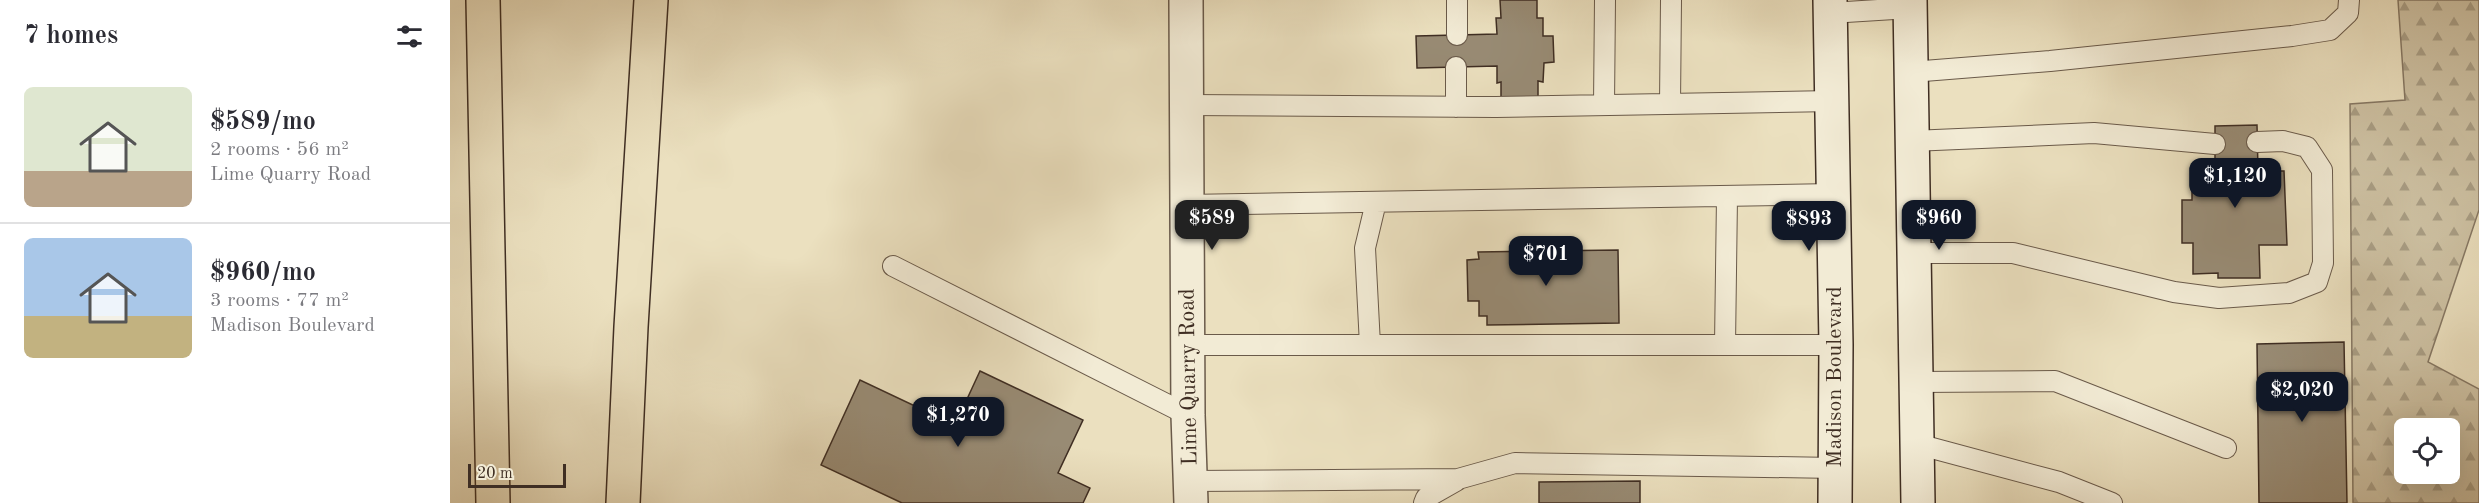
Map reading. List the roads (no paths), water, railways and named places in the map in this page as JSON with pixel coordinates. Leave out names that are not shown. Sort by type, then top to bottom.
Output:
[{"type":"highway","points":[[483,0],[493,503]]},
{"type":"highway","points":[[628,0],[631,327]]},
{"type":"highway","points":[[623,503],[651,0]]},
{"type":"main road","name":"Lime Quarry Road","points":[[1185,0],[1190,492]]},
{"type":"main road","points":[[1910,4],[1918,503]]},
{"type":"main road","name":"Madison Boulevard","points":[[1830,7],[1836,345],[1835,503]]},
{"type":"lane","points":[[1457,0],[1457,35]]},
{"type":"lane","points":[[1604,105],[1605,0]]},
{"type":"lane","points":[[1670,104],[1671,0]]},
{"type":"lane","points":[[1911,72],[2050,61],[2330,30],[2348,13],[2349,0]]},
{"type":"lane","points":[[1830,7],[1910,4]]},
{"type":"lane","points":[[1456,67],[1456,107]]},
{"type":"lane","points":[[1186,105],[1456,107],[1832,101]]},
{"type":"lane","points":[[1912,141],[2094,133],[2215,144]]},
{"type":"lane","points":[[1914,253],[2013,253],[2174,292],[2219,298],[2289,293],[2317,282],[2323,263],[2322,170],[2307,147],[2283,141],[2257,142]]},
{"type":"lane","points":[[1186,205],[1833,194]]},
{"type":"lane","points":[[1725,345],[1727,197]]},
{"type":"lane","points":[[1370,345],[1365,248],[1376,202]]},
{"type":"lane","points":[[893,266],[1188,415]]},
{"type":"lane","points":[[1188,345],[1836,345]]},
{"type":"lane","points":[[1916,382],[2055,381],[2226,448]]},
{"type":"lane","points":[[1917,444],[2059,482],[2112,503]]},
{"type":"lane","points":[[1424,503],[1426,498],[1458,480],[1515,463],[1834,468]]},
{"type":"lane","points":[[1190,492],[1458,480]]}]
